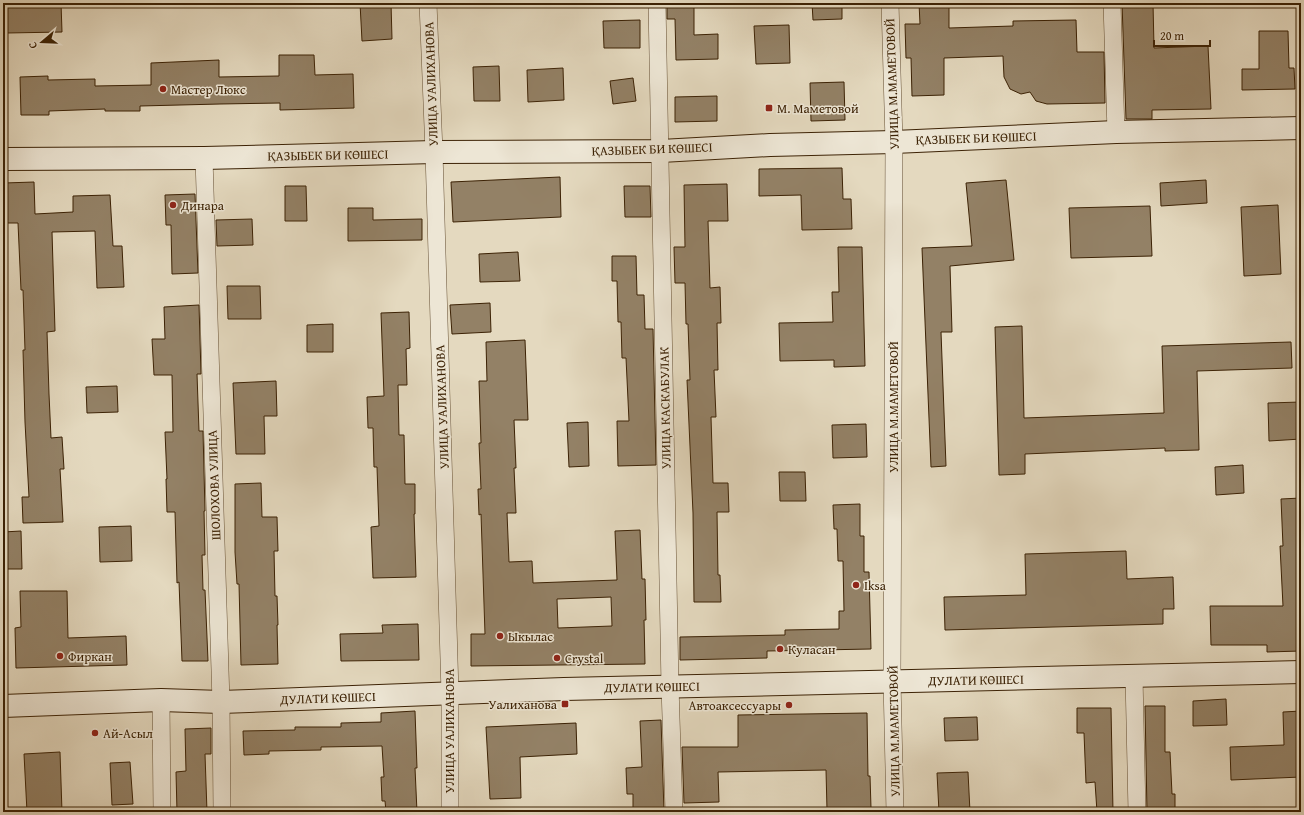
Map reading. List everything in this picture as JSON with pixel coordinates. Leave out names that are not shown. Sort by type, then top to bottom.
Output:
[{"type":"main road","name":"ҚАЗЫБЕК БИ КӨШЕСІ","points":[[3,159],[204,158],[434,152],[661,151],[770,145],[894,142],[1116,132],[1301,128]]},
{"type":"main road","name":"ДУЛАТИ КӨШЕСІ","points":[[3,706],[161,700],[221,702],[670,686],[1301,672]]},
{"type":"street","name":"УЛИЦА УАЛИХАНОВА","points":[[428,3],[434,152],[450,693],[450,812]]},
{"type":"street","name":"УЛИЦА КАСКАБУЛАК","points":[[657,3],[670,686],[674,812]]},
{"type":"street","name":"УЛИЦА М.МАМЕТОВОЙ","points":[[890,3],[894,142],[892,681],[895,812]]},
{"type":"street","points":[[1112,3],[1116,132]]},
{"type":"street","name":"ШОЛОХОВА УЛИЦА","points":[[204,158],[221,702],[222,812]]},
{"type":"street","points":[[1134,676],[1137,812]]},
{"type":"street","points":[[161,700],[162,812]]},
{"type":"building","points":[[6,3],[61,3],[62,32],[7,33]]},
{"type":"building","points":[[360,3],[391,3],[392,39],[362,41]]},
{"type":"building","points":[[667,3],[694,3],[694,35],[718,34],[718,59],[676,60],[675,19],[667,19]]},
{"type":"building","points":[[812,3],[842,3],[842,19],[813,20]]},
{"type":"building","points":[[919,3],[949,3],[949,28],[1013,26],[1013,21],[1076,20],[1077,52],[1104,52],[1105,103],[1047,104],[1036,101],[1030,92],[1021,94],[1010,89],[1004,77],[1003,56],[944,58],[944,95],[912,96],[911,58],[906,58],[905,24],[920,24]]},
{"type":"building","points":[[1122,3],[1153,3],[1154,48],[1208,46],[1211,109],[1152,110],[1152,119],[1126,119]]},
{"type":"building","points":[[640,20],[640,48],[604,48],[603,21]]},
{"type":"building","points":[[789,25],[790,63],[756,64],[754,26]]},
{"type":"building","points":[[1259,31],[1288,31],[1289,68],[1294,68],[1295,89],[1242,90],[1242,69],[1259,69]]},
{"type":"building","points":[[279,55],[314,55],[315,75],[353,74],[354,108],[280,110],[280,103],[220,104],[140,106],[140,111],[105,111],[105,109],[49,111],[49,115],[21,115],[20,77],[48,76],[48,80],[95,79],[95,86],[151,85],[151,63],[219,60],[219,77],[279,76]]},
{"type":"building","points":[[499,66],[500,101],[474,101],[473,67]]},
{"type":"building","points":[[563,68],[564,100],[528,102],[527,70]]},
{"type":"building","points":[[633,78],[636,101],[613,104],[610,81]]},
{"type":"building","points":[[844,82],[845,120],[811,121],[810,83]]},
{"type":"building","points":[[717,96],[717,121],[675,122],[675,97]]},
{"type":"building","points":[[842,168],[843,199],[851,199],[852,229],[802,230],[801,195],[759,196],[759,169]]},
{"type":"building","points":[[560,177],[561,217],[453,222],[451,182]]},
{"type":"building","points":[[1006,180],[1014,260],[950,266],[952,332],[941,332],[946,466],[931,467],[922,248],[972,246],[966,183]]},
{"type":"building","points":[[1206,180],[1207,203],[1161,206],[1160,183]]},
{"type":"building","points":[[34,182],[35,214],[73,212],[73,196],[110,195],[113,246],[122,246],[124,287],[97,288],[95,231],[52,232],[55,331],[47,332],[49,394],[51,438],[62,437],[64,469],[60,469],[63,522],[23,523],[22,497],[29,497],[25,422],[23,290],[21,290],[18,223],[6,223],[4,183]]},
{"type":"building","points":[[727,184],[728,221],[708,221],[710,288],[720,287],[721,323],[717,323],[718,370],[714,370],[716,417],[711,417],[713,483],[728,483],[729,512],[717,512],[718,575],[720,575],[721,602],[694,602],[693,513],[687,380],[690,380],[688,324],[686,324],[685,283],[675,283],[674,247],[685,247],[684,185]]},
{"type":"building","points":[[285,186],[306,186],[307,221],[285,221]]},
{"type":"building","points":[[624,186],[650,186],[651,217],[625,217]]},
{"type":"building","points":[[195,194],[198,273],[172,274],[171,225],[166,225],[165,195]]},
{"type":"building","points":[[1278,205],[1281,274],[1244,276],[1241,207]]},
{"type":"building","points":[[1150,206],[1152,256],[1071,258],[1069,208]]},
{"type":"building","points":[[348,208],[373,208],[373,220],[422,219],[422,240],[348,241]]},
{"type":"building","points":[[252,219],[253,245],[217,246],[216,220]]},
{"type":"building","points":[[838,247],[862,247],[865,366],[834,367],[834,360],[780,361],[779,323],[833,322],[832,292],[839,292]]},
{"type":"building","points":[[518,252],[520,281],[480,282],[479,254]]},
{"type":"building","points":[[612,256],[636,256],[637,295],[644,295],[645,329],[653,329],[656,465],[618,466],[617,421],[629,421],[626,358],[622,358],[621,322],[618,322],[617,281],[612,281]]},
{"type":"building","points":[[227,286],[260,286],[261,319],[228,319]]},
{"type":"building","points":[[490,303],[491,332],[452,334],[450,305]]},
{"type":"building","points":[[199,305],[201,374],[197,374],[199,431],[203,431],[205,555],[202,555],[208,661],[182,661],[179,582],[177,583],[175,512],[167,512],[165,432],[173,432],[172,375],[154,375],[152,339],[165,339],[164,307]]},
{"type":"building","points":[[409,312],[410,348],[406,349],[407,385],[398,385],[399,435],[404,435],[405,484],[415,484],[414,514],[416,577],[373,578],[371,527],[379,526],[377,467],[374,467],[373,428],[368,428],[367,397],[384,396],[381,313]]},
{"type":"building","points":[[333,324],[333,352],[307,352],[307,325]]},
{"type":"building","points":[[1022,326],[1024,418],[1164,413],[1162,346],[1291,342],[1292,368],[1197,371],[1199,450],[1165,451],[1165,448],[1025,454],[1025,474],[999,475],[995,327]]},
{"type":"building","points":[[525,340],[528,420],[514,420],[516,513],[507,513],[509,562],[532,561],[533,583],[617,580],[615,531],[640,530],[642,579],[645,579],[645,664],[471,666],[471,634],[485,634],[481,514],[479,515],[478,489],[481,489],[479,381],[487,381],[486,342]],"holes":[[[611,597],[612,626],[558,628],[557,599]]]},
{"type":"building","points":[[276,381],[277,416],[264,416],[265,454],[236,454],[233,383]]},
{"type":"building","points":[[117,386],[118,412],[87,413],[86,387]]},
{"type":"building","points":[[1301,402],[1301,439],[1269,441],[1268,403]]},
{"type":"building","points":[[588,422],[589,466],[569,467],[567,423]]},
{"type":"building","points":[[866,424],[867,457],[833,458],[832,425]]},
{"type":"building","points":[[1243,465],[1244,493],[1216,495],[1215,467]]},
{"type":"building","points":[[779,472],[805,472],[806,501],[780,501]]},
{"type":"building","points":[[261,483],[262,517],[277,517],[278,551],[274,551],[275,596],[277,596],[278,664],[241,665],[239,584],[237,584],[235,552],[235,484]]},
{"type":"building","points":[[1301,498],[1301,651],[1267,652],[1267,645],[1211,645],[1210,606],[1283,606],[1280,546],[1283,546],[1281,499]]},
{"type":"building","points":[[860,504],[860,536],[864,536],[864,572],[869,572],[871,649],[767,651],[767,658],[680,660],[680,637],[785,635],[785,630],[839,629],[839,611],[844,611],[843,561],[838,561],[837,529],[834,529],[833,505]]},
{"type":"building","points":[[131,526],[132,561],[100,562],[99,527]]},
{"type":"building","points":[[21,531],[22,569],[3,569],[3,532]]},
{"type":"building","points":[[1126,551],[1127,579],[1173,577],[1174,609],[1163,609],[1163,624],[945,630],[944,597],[1026,595],[1025,554]]},
{"type":"building","points":[[20,591],[67,591],[68,638],[126,636],[127,665],[16,668],[15,628],[21,627]]},
{"type":"building","points":[[418,624],[419,660],[341,661],[340,634],[383,633],[382,625]]},
{"type":"building","points":[[1226,699],[1227,725],[1193,726],[1193,701]]},
{"type":"building","points":[[1145,706],[1165,706],[1165,752],[1170,752],[1172,794],[1175,794],[1175,812],[1147,812]]},
{"type":"building","points":[[1077,708],[1111,708],[1113,812],[1097,812],[1095,782],[1086,783],[1084,733],[1077,733]]},
{"type":"building","points":[[415,711],[417,812],[386,812],[385,801],[382,801],[381,777],[384,777],[382,746],[321,747],[321,750],[269,751],[269,754],[244,755],[243,731],[295,730],[295,727],[341,727],[341,723],[381,722],[381,713]]},
{"type":"building","points":[[1301,711],[1301,777],[1231,780],[1230,747],[1284,745],[1283,712]]},
{"type":"building","points":[[867,713],[868,776],[870,776],[871,808],[827,810],[826,770],[718,772],[719,802],[684,803],[682,747],[738,747],[738,715]]},
{"type":"building","points":[[977,717],[978,740],[945,741],[944,718]]},
{"type":"building","points":[[661,720],[664,812],[633,812],[633,794],[627,794],[626,768],[642,767],[640,721]]},
{"type":"building","points":[[576,723],[577,754],[520,757],[521,798],[490,799],[486,727]]},
{"type":"building","points":[[211,728],[211,754],[205,754],[207,812],[177,812],[176,772],[186,771],[185,729]]},
{"type":"building","points":[[60,752],[62,812],[27,812],[24,754]]},
{"type":"building","points":[[130,762],[133,804],[112,805],[110,763]]},
{"type":"building","points":[[968,772],[970,812],[939,812],[937,773]]},
{"type":"place","name":"Мастер Люкс","points":[[163,89]]},
{"type":"place","name":"М. Маметовой","points":[[769,108]]},
{"type":"place","name":"Динара","points":[[173,205]]},
{"type":"place","name":"Iksa","points":[[856,585]]},
{"type":"place","name":"Ыкылас","points":[[500,636]]},
{"type":"place","name":"Куласан","points":[[780,649]]},
{"type":"place","name":"Фиркан","points":[[60,656]]},
{"type":"place","name":"Crystal","points":[[557,658]]},
{"type":"place","name":"Уалиханова","points":[[565,704]]},
{"type":"place","name":"Автоаксессуары","points":[[789,705]]},
{"type":"place","name":"Ай-Асыл","points":[[95,733]]}]
